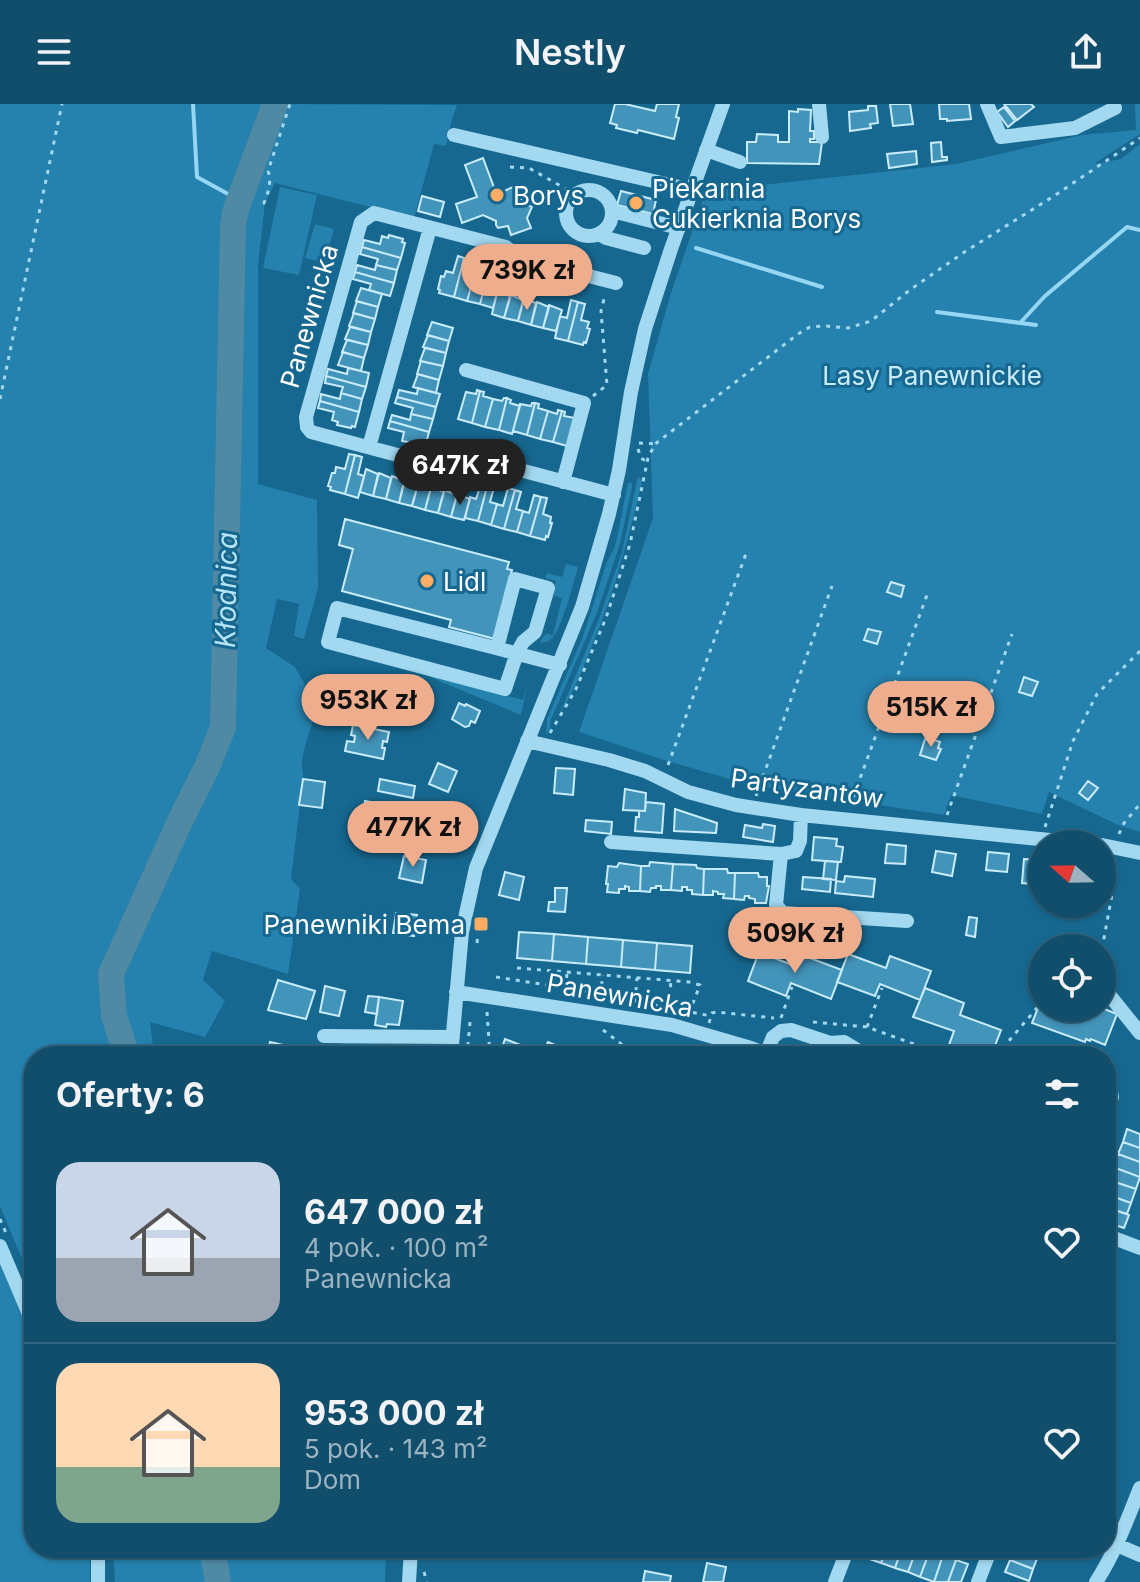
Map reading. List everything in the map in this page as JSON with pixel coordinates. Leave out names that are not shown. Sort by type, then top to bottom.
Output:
[{"type":"street","points":[[452,1046],[464,992],[462,932],[476,868],[586,596],[614,495],[636,364],[653,303],[723,104]]},
{"type":"street","points":[[819,104],[822,137]]},
{"type":"street","points":[[987,104],[1001,137],[1075,128],[1115,108]]},
{"type":"street","points":[[454,135],[692,190]]},
{"type":"street","points":[[706,150],[740,162]]},
{"type":"street","points":[[580,192],[600,192],[610,202],[611,220],[599,234],[581,234],[573,229],[566,214],[568,205],[580,192],[588,167]]},
{"type":"street","points":[[612,211],[679,228]]},
{"type":"street","name":"Panewnicka","points":[[613,282],[522,259],[506,247],[374,213],[361,222],[306,417],[311,432],[435,465],[479,459],[614,495]]},
{"type":"street","points":[[369,447],[430,228]]},
{"type":"street","points":[[599,234],[644,248]]},
{"type":"street","points":[[466,370],[584,403],[563,482]]},
{"type":"street","points":[[497,648],[515,579],[548,588],[535,632],[523,642],[517,653],[505,689],[328,642],[337,608],[497,648],[517,653],[560,665]]},
{"type":"street","name":"Partyzantów","points":[[527,741],[609,760],[645,771],[688,792],[752,807],[845,820],[1028,838]]},
{"type":"street","points":[[611,842],[781,854],[796,851],[800,841],[801,815]]},
{"type":"street","points":[[1116,848],[1140,853]]},
{"type":"street","points":[[781,854],[776,905],[783,913],[907,921]]},
{"type":"street","name":"Panewnicka","points":[[464,992],[672,1025],[740,1046]]},
{"type":"street","points":[[1116,1003],[1140,1033]]},
{"type":"street","points":[[771,1046],[773,1037],[781,1031],[791,1030],[830,1043],[844,1042],[851,1046]]},
{"type":"street","points":[[324,1036],[453,1037]]},
{"type":"street","points":[[1116,1239],[1140,1248]]},
{"type":"street","points":[[0,1246],[24,1302]]},
{"type":"street","points":[[1140,1488],[1117,1545],[1140,1555]]},
{"type":"street","points":[[98,1558],[98,1582]]},
{"type":"street","points":[[409,1582],[410,1558]]},
{"type":"street","points":[[835,1582],[844,1558]]},
{"type":"street","points":[[978,1582],[987,1558]]},
{"type":"street","points":[[1096,1582],[1111,1558]]},
{"type":"path","points":[[0,399],[62,104]]},
{"type":"path","points":[[265,203],[269,189],[268,171],[290,104]]},
{"type":"path","points":[[554,727],[576,689],[606,618],[630,544],[648,458],[656,444],[798,334],[810,327],[848,328],[871,321],[966,251],[1140,138]]},
{"type":"path","points":[[510,167],[529,168],[580,192]]},
{"type":"path","points":[[584,403],[607,385],[601,311],[613,282]]},
{"type":"path","points":[[639,443],[656,444]]},
{"type":"path","points":[[636,473],[645,475]]},
{"type":"path","points":[[662,780],[747,551]]},
{"type":"path","points":[[752,807],[832,586]]},
{"type":"path","points":[[845,820],[927,595]]},
{"type":"path","points":[[942,829],[1012,634]]},
{"type":"path","points":[[1045,830],[1073,741],[1097,694],[1140,651]]},
{"type":"path","points":[[1116,834],[1140,804]]},
{"type":"path","points":[[476,944],[480,920]]},
{"type":"path","points":[[517,968],[700,985],[690,1005],[670,997]]},
{"type":"path","points":[[533,983],[534,969]]},
{"type":"path","points":[[566,988],[567,972]]},
{"type":"path","points":[[600,995],[603,975]]},
{"type":"path","points":[[496,977],[711,1016]]},
{"type":"path","points":[[635,1001],[637,978]]},
{"type":"path","points":[[669,1007],[671,980]]},
{"type":"path","points":[[781,1018],[792,987]]},
{"type":"path","points":[[867,1027],[882,988]]},
{"type":"path","points":[[464,992],[467,1046]]},
{"type":"path","points":[[486,1003],[489,1046]]},
{"type":"path","points":[[1005,1046],[1028,1018]]},
{"type":"path","points":[[602,1030],[624,1046]]},
{"type":"green space","points":[[0,104],[272,104],[229,222],[219,725],[206,759],[102,971],[105,1013],[117,1046],[24,1046],[24,1264],[0,1206]]},
{"type":"green space","points":[[279,104],[457,105],[446,146],[434,144],[414,218],[275,183],[265,203],[258,265],[258,484],[317,500],[318,588],[304,639],[294,636],[299,604],[277,599],[266,648],[295,667],[308,690],[321,697],[302,760],[303,779],[291,879],[300,889],[288,974],[212,951],[203,980],[225,1001],[205,1037],[150,1022],[153,1046],[131,1046],[120,1014],[120,969],[226,727],[237,216]]},
{"type":"green space","name":"Lasy Panewnickie","points":[[1135,104],[1140,104],[1140,134],[1094,164],[1121,159],[1140,144],[1140,832],[1118,825],[1049,792],[1042,814],[951,795],[944,815],[750,785],[579,732],[653,518],[648,374],[670,296],[706,191],[956,164],[1082,135],[1136,130]]},
{"type":"green space","points":[[280,187],[317,195],[299,275],[263,268]]},
{"type":"green space","points":[[315,224],[334,229],[324,263],[305,258]]},
{"type":"green space","points":[[638,476],[642,481],[614,585],[582,672],[560,713],[599,619],[622,552]]},
{"type":"green space","points":[[628,483],[632,483],[632,487],[620,544],[596,615],[546,735],[547,719],[582,639],[607,562],[615,547]]},
{"type":"green space","points":[[566,564],[578,567],[567,604],[556,633],[549,640],[540,643],[546,634],[553,635],[562,598],[553,593],[556,581],[545,578],[547,573],[562,577]]},
{"type":"green space","points":[[429,675],[523,700],[528,682],[521,715],[432,678]]},
{"type":"green space","points":[[343,1042],[442,1046],[339,1046]]},
{"type":"green space","points":[[0,1264],[24,1321],[24,1558],[90,1558],[90,1582],[0,1582]]},
{"type":"green space","points":[[114,1558],[209,1558],[213,1582],[115,1582]]},
{"type":"green space","points":[[223,1558],[386,1558],[385,1582],[226,1582]]},
{"type":"building","points":[[615,104],[655,111],[657,104],[679,104],[674,139],[616,128],[617,125],[610,123]]},
{"type":"building","points":[[890,104],[910,104],[913,124],[893,126]]},
{"type":"building","points":[[939,104],[969,104],[971,119],[940,119]]},
{"type":"building","points":[[1004,104],[1031,104],[1034,107],[1017,120]]},
{"type":"building","points":[[868,106],[876,106],[878,123],[870,124],[871,128],[850,131],[849,112],[868,110]]},
{"type":"building","points":[[1004,107],[1015,121],[1008,127],[997,112]]},
{"type":"building","points":[[798,109],[811,110],[810,131],[814,131],[814,139],[810,142],[822,142],[819,164],[747,163],[747,142],[756,142],[757,134],[778,135],[778,142],[789,142],[789,111],[798,112]]},
{"type":"building","points":[[941,142],[942,157],[947,157],[947,160],[932,162],[931,143]]},
{"type":"building","points":[[916,151],[917,164],[889,168],[887,154]]},
{"type":"building","name":"Borys","points":[[483,158],[495,190],[500,193],[515,186],[522,202],[532,207],[527,218],[531,228],[511,235],[508,226],[498,228],[496,221],[483,215],[462,223],[456,204],[477,197],[465,165]]},
{"type":"building","points":[[621,191],[656,200],[653,214],[617,205]]},
{"type":"building","points":[[422,196],[444,202],[440,217],[418,211]]},
{"type":"building","points":[[389,235],[403,239],[405,243],[401,258],[362,247],[364,240],[380,244],[382,236],[388,238]]},
{"type":"building","points":[[362,247],[401,258],[397,270],[376,265],[378,259],[360,254]]},
{"type":"building","points":[[458,256],[464,258],[454,297],[439,293],[441,276],[444,277],[446,271],[453,273]]},
{"type":"building","points":[[464,258],[471,260],[466,278],[473,280],[467,301],[454,297]]},
{"type":"building","points":[[484,263],[490,265],[480,304],[467,301],[473,280],[479,281]]},
{"type":"building","points":[[357,265],[375,270],[376,265],[397,270],[394,283],[355,272]]},
{"type":"building","points":[[490,265],[497,267],[493,285],[499,287],[493,308],[480,304]]},
{"type":"building","points":[[355,272],[394,283],[390,296],[369,290],[371,284],[353,279]]},
{"type":"building","points":[[361,288],[382,294],[378,307],[356,301]]},
{"type":"building","points":[[497,292],[510,296],[504,318],[492,314]]},
{"type":"building","points":[[511,295],[523,300],[518,321],[504,318]]},
{"type":"building","points":[[524,299],[536,303],[531,325],[518,321]]},
{"type":"building","points":[[571,300],[578,302],[568,341],[555,338],[560,316],[567,318]]},
{"type":"building","points":[[357,301],[378,307],[375,319],[353,313]]},
{"type":"building","points":[[537,302],[549,307],[543,328],[531,325]]},
{"type":"building","points":[[578,302],[585,304],[581,320],[589,322],[587,328],[590,329],[583,345],[568,341]]},
{"type":"building","points":[[549,305],[562,310],[556,331],[543,328]]},
{"type":"building","points":[[354,313],[375,319],[371,332],[349,326]]},
{"type":"building","points":[[432,322],[453,328],[449,341],[427,335]]},
{"type":"building","points":[[350,327],[371,332],[368,345],[345,339]]},
{"type":"building","points":[[428,335],[449,341],[446,353],[423,347]]},
{"type":"building","points":[[347,340],[368,345],[364,358],[342,352]]},
{"type":"building","points":[[425,348],[446,353],[443,366],[420,361]]},
{"type":"building","points":[[343,352],[364,358],[361,371],[338,365]]},
{"type":"building","points":[[421,361],[443,366],[439,380],[417,374]]},
{"type":"building","points":[[348,368],[369,373],[366,387],[326,376],[328,369],[347,374]]},
{"type":"building","points":[[418,374],[439,380],[436,393],[413,387]]},
{"type":"building","points":[[326,376],[366,387],[362,399],[341,393],[343,387],[325,383]]},
{"type":"building","points":[[418,388],[440,394],[436,407],[397,397],[399,390],[417,394]]},
{"type":"building","points":[[477,390],[480,391],[472,423],[458,419],[466,392],[476,394]]},
{"type":"building","points":[[480,391],[484,392],[483,396],[493,399],[485,427],[472,423]]},
{"type":"building","points":[[341,393],[362,399],[359,412],[320,401],[321,394],[340,399]]},
{"type":"building","points":[[397,397],[436,407],[433,419],[411,414],[413,408],[395,403]]},
{"type":"building","points":[[507,398],[499,430],[485,427],[493,399],[502,401]]},
{"type":"building","points":[[507,398],[511,400],[510,403],[520,406],[512,434],[499,430]]},
{"type":"building","points":[[320,401],[359,412],[355,427],[337,425],[338,422],[332,420],[334,412],[318,408]]},
{"type":"building","points":[[535,403],[527,435],[513,431],[520,404],[531,406]]},
{"type":"building","points":[[535,403],[539,404],[538,408],[548,411],[540,439],[527,435]]},
{"type":"building","points":[[558,410],[562,411],[553,442],[540,439],[548,411],[557,414]]},
{"type":"building","points":[[562,411],[565,412],[564,416],[575,418],[567,446],[553,442]]},
{"type":"building","points":[[411,414],[433,419],[429,432],[390,421],[392,415],[410,420]]},
{"type":"building","points":[[390,421],[429,432],[425,447],[421,449],[407,445],[408,442],[402,441],[404,432],[388,428]]},
{"type":"building","points":[[349,454],[355,455],[345,494],[330,490],[328,486],[332,473],[335,473],[336,467],[345,469]]},
{"type":"building","points":[[355,455],[362,457],[358,474],[364,476],[358,498],[345,494]]},
{"type":"building","points":[[366,469],[378,474],[373,496],[360,492]]},
{"type":"building","points":[[379,473],[391,478],[386,499],[373,496]]},
{"type":"building","points":[[392,476],[404,481],[399,503],[386,499]]},
{"type":"building","points":[[405,480],[418,485],[412,506],[399,503]]},
{"type":"building","points":[[482,481],[488,483],[478,521],[465,518],[470,497],[476,499]]},
{"type":"building","points":[[418,483],[431,488],[425,510],[412,506]]},
{"type":"building","points":[[488,483],[495,484],[490,502],[497,504],[491,525],[478,521]]},
{"type":"building","points":[[431,487],[444,492],[438,513],[425,510]]},
{"type":"building","points":[[508,488],[515,490],[504,529],[491,525],[497,504],[503,506]]},
{"type":"building","points":[[444,490],[457,495],[451,517],[438,513]]},
{"type":"building","points":[[515,490],[521,492],[516,509],[523,511],[517,532],[504,529]]},
{"type":"building","points":[[457,494],[470,499],[464,520],[451,517]]},
{"type":"building","points":[[534,495],[541,497],[530,536],[517,532],[523,511],[529,513]]},
{"type":"building","points":[[541,497],[547,498],[543,514],[551,517],[552,523],[545,540],[530,536]]},
{"type":"building","name":"Lidl","points":[[345,519],[509,562],[507,569],[512,570],[495,639],[449,627],[451,620],[342,591],[353,549],[339,545]]},
{"type":"building","points":[[891,582],[904,586],[901,597],[887,592]]},
{"type":"building","points":[[868,629],[881,632],[877,644],[864,640]]},
{"type":"building","points":[[1024,677],[1038,682],[1032,696],[1019,692]]},
{"type":"building","points":[[944,698],[957,703],[952,715],[939,710]]},
{"type":"building","points":[[459,703],[480,711],[475,723],[471,721],[465,727],[452,719]]},
{"type":"building","points":[[353,725],[389,732],[387,742],[383,741],[383,759],[345,751],[347,741],[354,742],[355,736],[351,735]]},
{"type":"building","points":[[928,738],[940,742],[938,748],[941,749],[936,760],[920,755]]},
{"type":"building","points":[[438,763],[457,771],[448,792],[429,784]]},
{"type":"building","points":[[556,768],[575,769],[573,795],[554,793]]},
{"type":"building","points":[[303,779],[325,782],[322,808],[299,805]]},
{"type":"building","points":[[380,779],[415,786],[413,798],[378,791]]},
{"type":"building","points":[[1088,781],[1098,788],[1088,800],[1079,793]]},
{"type":"building","points":[[625,789],[646,793],[645,811],[623,810]]},
{"type":"building","points":[[365,801],[394,806],[391,820],[363,815]]},
{"type":"building","points":[[646,802],[664,804],[662,833],[635,831],[636,817],[639,817],[639,811],[645,811]]},
{"type":"building","points":[[675,809],[717,823],[716,833],[674,831]]},
{"type":"building","points":[[586,820],[612,822],[611,834],[585,831]]},
{"type":"building","points":[[763,824],[775,826],[773,842],[743,837],[745,825],[762,828]]},
{"type":"building","points":[[814,837],[837,839],[836,846],[843,847],[841,862],[812,860]]},
{"type":"building","points":[[887,844],[906,846],[905,864],[885,863]]},
{"type":"building","points":[[936,851],[956,854],[952,876],[932,872]]},
{"type":"building","points":[[988,852],[1009,854],[1007,872],[986,870]]},
{"type":"building","points":[[404,856],[426,860],[422,883],[399,878]]},
{"type":"building","points":[[1024,859],[1028,859],[1028,884],[1022,883]]},
{"type":"building","points":[[825,861],[838,862],[836,880],[823,879]]},
{"type":"building","points":[[650,862],[673,864],[671,890],[661,890],[661,886],[656,886],[650,892],[640,891],[641,866],[649,866]]},
{"type":"building","points":[[619,863],[641,866],[640,891],[629,891],[629,887],[625,886],[625,889],[619,889],[619,893],[607,892],[608,866],[617,867]]},
{"type":"building","points":[[673,864],[696,865],[704,869],[703,895],[692,894],[687,887],[682,887],[682,891],[671,890]]},
{"type":"building","points":[[704,869],[727,869],[728,873],[735,873],[734,899],[723,898],[724,894],[713,891],[713,895],[703,895]]},
{"type":"building","points":[[505,872],[524,877],[519,900],[499,895]]},
{"type":"building","points":[[735,873],[758,873],[759,877],[767,877],[766,903],[755,903],[755,899],[749,896],[745,896],[744,900],[734,899]]},
{"type":"building","points":[[845,876],[875,879],[873,897],[835,893],[836,881],[844,882]]},
{"type":"building","points":[[803,877],[831,879],[830,892],[802,889]]},
{"type":"building","points":[[555,888],[567,888],[565,912],[548,911],[549,902],[555,902]]},
{"type":"building","points":[[396,913],[417,915],[414,936],[393,933]]},
{"type":"building","points":[[969,917],[977,918],[975,937],[966,935]]},
{"type":"building","points":[[519,932],[554,934],[552,961],[517,958]]},
{"type":"building","points":[[554,934],[588,937],[586,964],[552,961]]},
{"type":"building","points":[[588,937],[623,940],[621,967],[586,964]]},
{"type":"building","points":[[623,940],[657,943],[655,970],[621,967]]},
{"type":"building","points":[[657,943],[692,946],[690,973],[655,970]]},
{"type":"building","points":[[759,952],[797,967],[802,955],[842,970],[831,999],[791,983],[786,996],[748,981]]},
{"type":"building","points":[[848,954],[886,968],[890,956],[931,971],[920,1000],[880,984],[875,996],[837,982]]},
{"type":"building","points":[[278,980],[315,991],[306,1019],[268,1010]]},
{"type":"building","points":[[325,986],[345,991],[339,1016],[320,1012]]},
{"type":"building","points":[[925,988],[964,1003],[960,1015],[1001,1030],[995,1046],[952,1046],[949,1045],[954,1031],[913,1017]]},
{"type":"building","points":[[368,996],[379,997],[377,1014],[365,1012]]},
{"type":"building","points":[[379,997],[403,1001],[399,1025],[375,1025]]},
{"type":"building","points":[[1114,1022],[1105,1045],[1091,1039],[1085,1042],[1032,1023]]},
{"type":"building","points":[[505,1039],[523,1046],[503,1046]]},
{"type":"building","points":[[1127,1129],[1140,1134],[1140,1148],[1123,1142]]},
{"type":"building","points":[[1123,1142],[1140,1148],[1140,1162],[1118,1154]]},
{"type":"building","points":[[1118,1154],[1140,1162],[1140,1177],[1116,1168]]},
{"type":"building","points":[[1116,1168],[1140,1177],[1136,1189],[1116,1182]]},
{"type":"building","points":[[1116,1182],[1136,1189],[1131,1203],[1116,1198]]},
{"type":"building","points":[[1116,1198],[1131,1203],[1127,1214],[1116,1210]]},
{"type":"building","points":[[1116,1210],[1129,1215],[1124,1228],[1116,1225]]},
{"type":"building","points":[[869,1558],[883,1558],[881,1563]]},
{"type":"building","points":[[883,1558],[898,1558],[895,1568],[881,1563]]},
{"type":"building","points":[[898,1558],[913,1558],[908,1572],[895,1568]]},
{"type":"building","points":[[913,1558],[927,1558],[920,1577],[908,1572]]},
{"type":"building","points":[[927,1558],[942,1558],[934,1582],[920,1577]]},
{"type":"building","points":[[942,1558],[956,1560],[948,1582],[934,1582]]},
{"type":"building","points":[[1011,1558],[1037,1558],[1033,1569]]},
{"type":"building","points":[[956,1560],[968,1564],[961,1582],[948,1582]]},
{"type":"building","points":[[1010,1560],[1033,1569],[1029,1581],[1005,1572]]},
{"type":"building","points":[[707,1563],[726,1567],[723,1582],[703,1582]]},
{"type":"building","points":[[645,1571],[671,1576],[670,1582],[643,1582]]},
{"type":"waterway","points":[[193,104],[197,177],[239,200]]},
{"type":"waterway","name":"Kłodnica","points":[[124,1046],[114,1016],[111,974],[223,727],[233,225],[236,209],[275,104]]},
{"type":"waterway","points":[[1020,323],[1045,296],[1127,227],[1140,230]]},
{"type":"waterway","points":[[696,248],[822,287]]},
{"type":"waterway","points":[[937,312],[1036,325]]},
{"type":"waterway","name":"Kłodnica","points":[[214,1558],[218,1582]]},
{"type":"place","name":"Borys","points":[[497,195]]},
{"type":"place","name":"Piekarnia Cukierknia Borys","points":[[636,203]]},
{"type":"place","name":"Lidl","points":[[427,581]]},
{"type":"place","name":"Panewniki Bema","points":[[481,924]]}]
